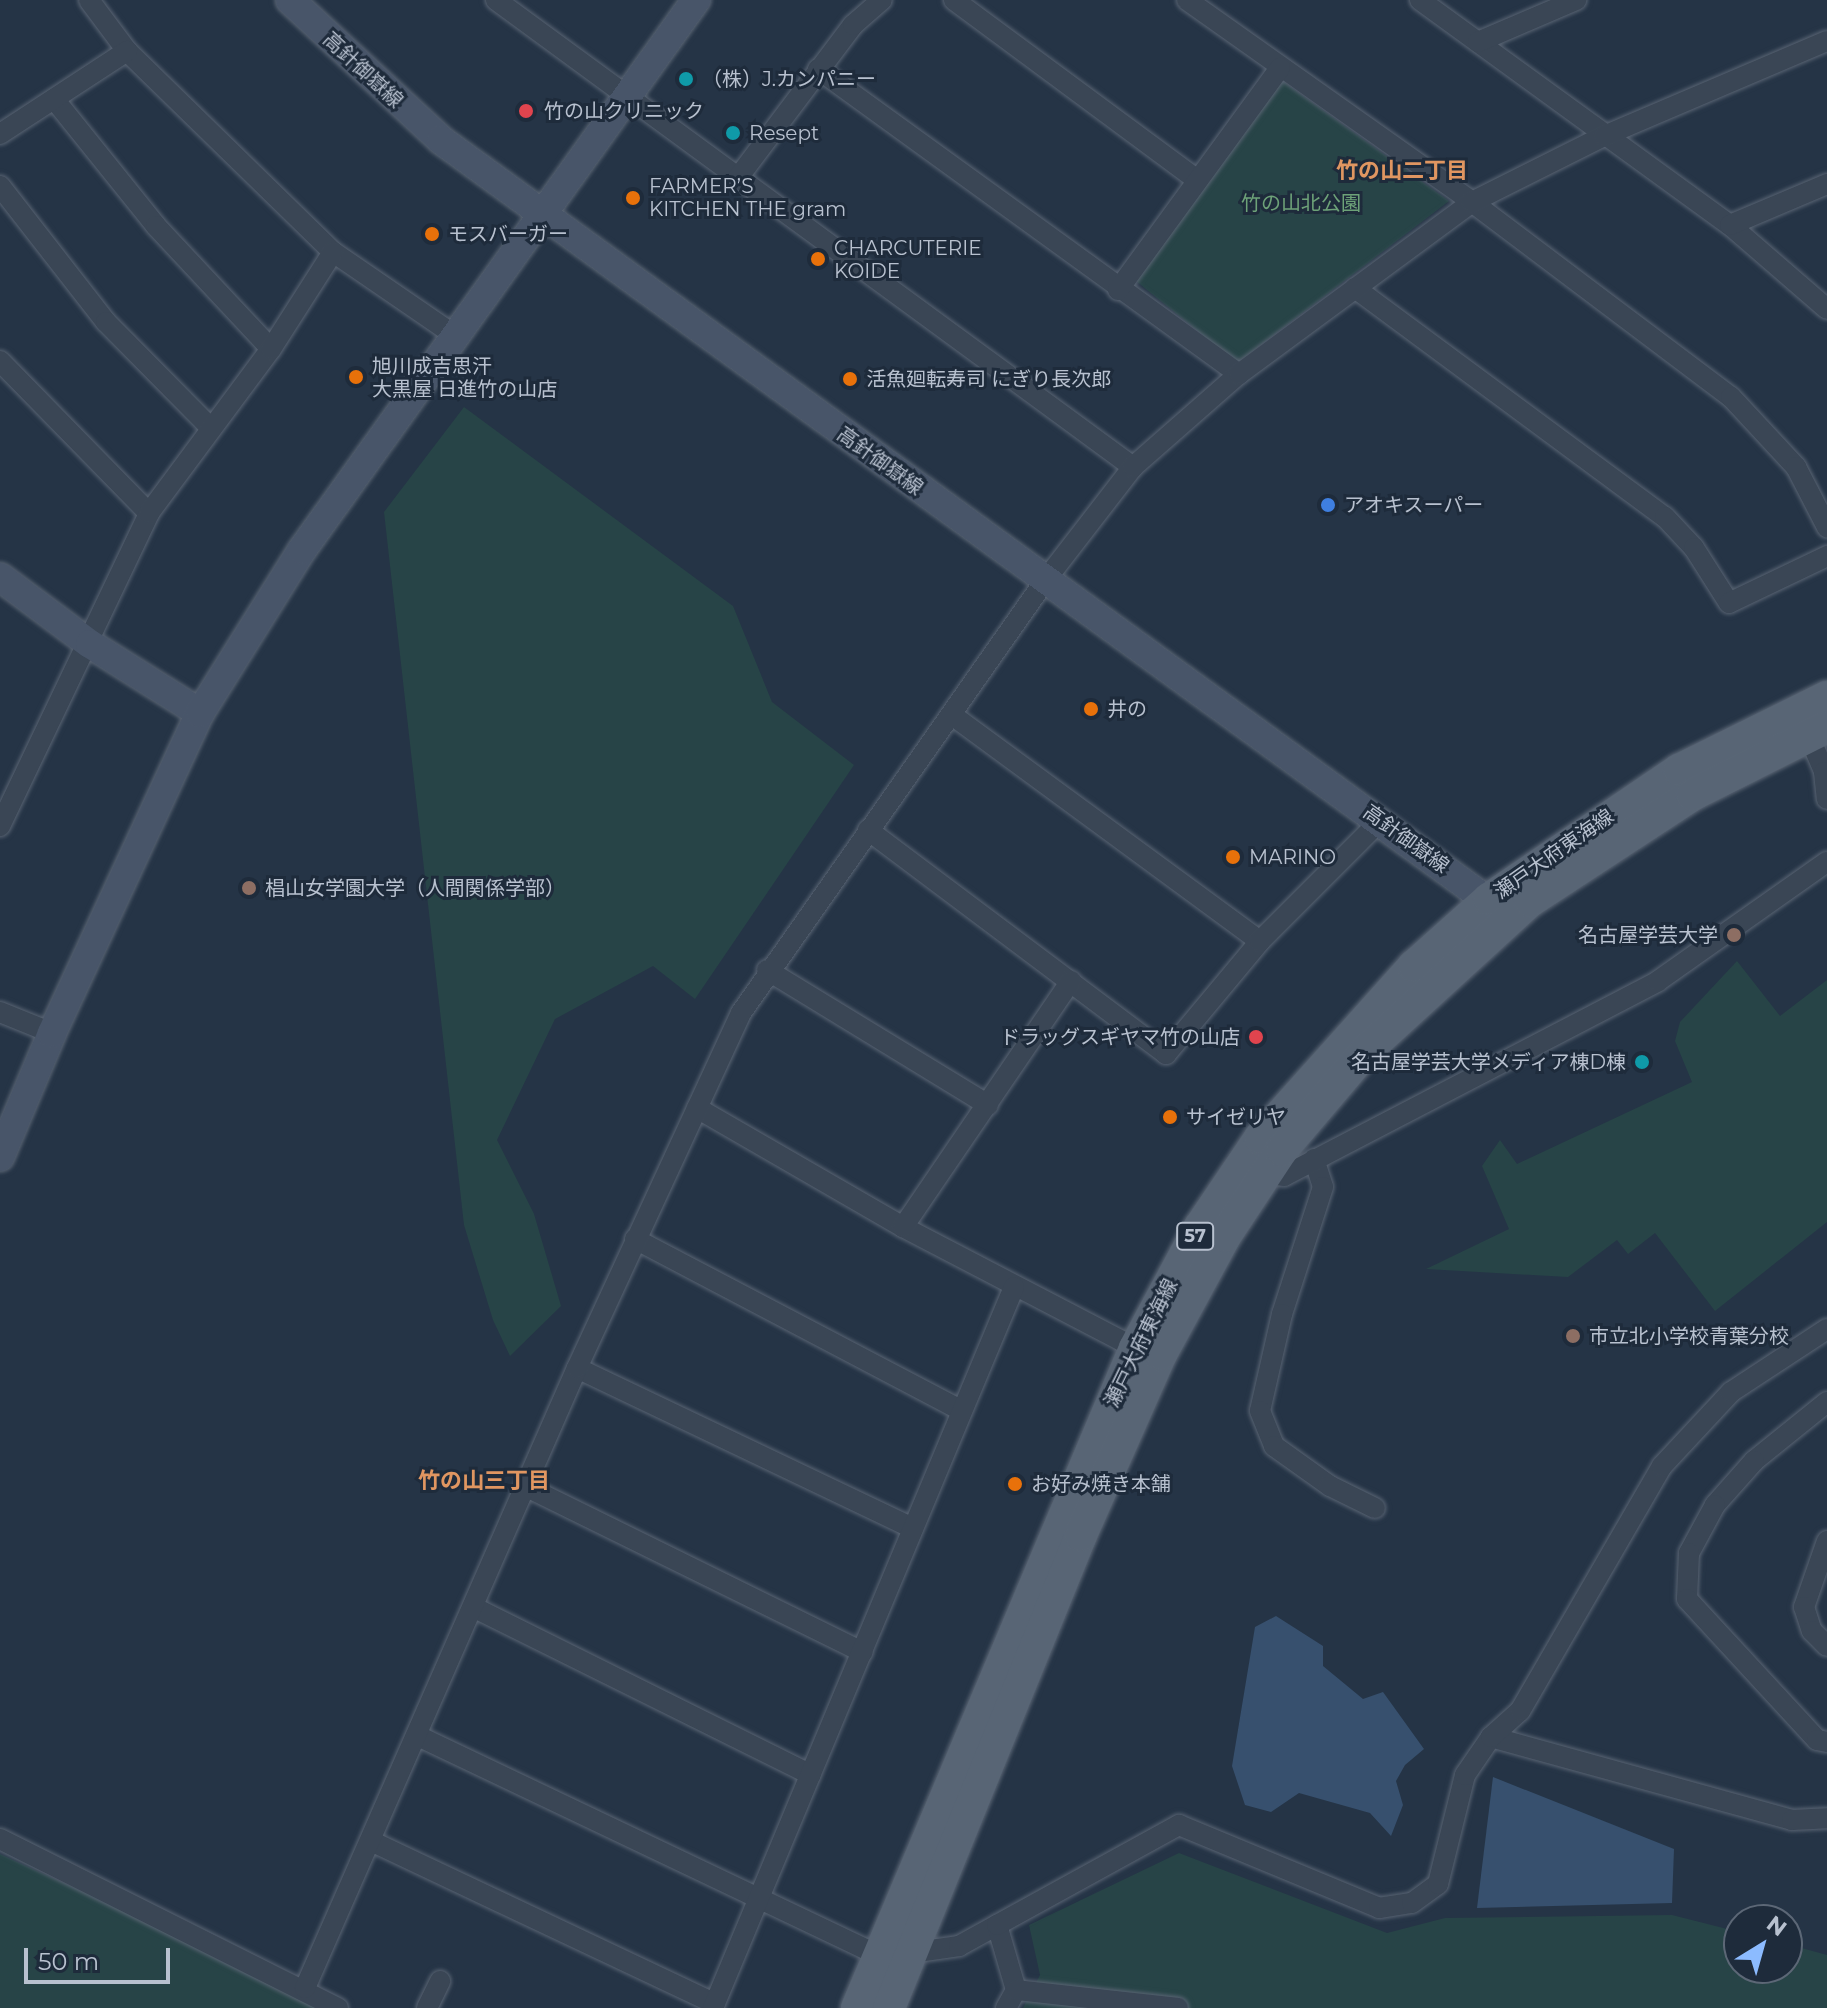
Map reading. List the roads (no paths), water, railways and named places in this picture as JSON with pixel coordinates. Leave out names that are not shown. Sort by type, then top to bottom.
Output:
[{"type":"main road","name":"瀬戸大府東海線","points":[[857,2008],[897,1955],[1161,1354],[1225,1236],[1266,1174],[1365,1052],[1500,908],[1679,770],[1827,697]]},
{"type":"main road","name":"瀬戸大府東海線","points":[[889,2008],[897,1955],[968,1735],[1135,1348],[1200,1227],[1260,1138],[1414,966],[1500,908],[1692,795],[1818,732]]},
{"type":"street","points":[[89,0],[127,51],[333,252],[454,335]]},
{"type":"street","name":"高針御嶽線","points":[[290,0],[441,140],[1044,582],[1500,908]]},
{"type":"street","points":[[0,1157],[52,1033],[200,713],[302,550],[696,0]]},
{"type":"street","points":[[737,179],[853,25],[882,0]]},
{"type":"street","points":[[954,0],[1197,180]]},
{"type":"street","points":[[1187,0],[1472,202],[1731,397],[1796,467],[1827,527]]},
{"type":"street","points":[[1420,0],[1730,225],[1827,309]]},
{"type":"street","points":[[1478,42],[1576,0]]},
{"type":"street","points":[[509,4],[628,99],[1133,467]]},
{"type":"street","points":[[305,1988],[373,1842],[635,1239],[767,970],[952,715],[1044,582],[1133,467],[1239,374],[1472,202],[1604,136],[1827,41]]},
{"type":"street","points":[[0,134],[127,51]]},
{"type":"street","points":[[1118,290],[1280,68]]},
{"type":"street","points":[[818,69],[1118,290],[1239,374]]},
{"type":"street","points":[[54,99],[156,226],[271,349]]},
{"type":"street","points":[[1730,225],[1827,184]]},
{"type":"street","points":[[0,186],[106,322],[211,428]]},
{"type":"street","points":[[0,826],[90,644],[149,513],[271,349],[333,252]]},
{"type":"street","points":[[1355,288],[1665,517],[1694,548],[1729,603],[1827,556]]},
{"type":"street","points":[[0,361],[149,513]]},
{"type":"street","points":[[0,577],[90,644],[200,713]]},
{"type":"street","points":[[952,715],[1260,941]]},
{"type":"street","points":[[1818,732],[1827,799]]},
{"type":"street","points":[[868,830],[1166,1054],[1260,941],[1381,820]]},
{"type":"street","points":[[1266,1174],[1284,1176],[1658,981],[1827,862]]},
{"type":"street","points":[[767,970],[988,1105]]},
{"type":"street","points":[[903,1227],[1071,981]]},
{"type":"street","points":[[0,1012],[52,1033]]},
{"type":"street","points":[[697,1108],[903,1227],[1135,1348]]},
{"type":"street","points":[[1314,1159],[1323,1187],[1282,1314],[1260,1411],[1274,1446],[1330,1486],[1375,1508]]},
{"type":"street","points":[[635,1239],[962,1411]]},
{"type":"street","points":[[373,1842],[714,2006],[760,1902],[1014,1287]]},
{"type":"street","points":[[418,1736],[760,1902],[897,1955],[959,1946],[1179,1825],[1379,1908],[1412,1903],[1438,1884],[1465,1775],[1491,1737],[1520,1711],[1662,1466],[1731,1392],[1827,1329]]},
{"type":"street","points":[[577,1368],[913,1528]]},
{"type":"street","points":[[1827,1402],[1754,1461],[1715,1505],[1689,1553],[1687,1599],[1817,1740],[1827,1742]]},
{"type":"street","points":[[527,1487],[863,1652]]},
{"type":"street","points":[[1827,1541],[1804,1607],[1812,1631],[1827,1646]]},
{"type":"street","points":[[473,1607],[811,1775]]},
{"type":"street","points":[[1491,1737],[1792,1820],[1827,1818]]},
{"type":"street","points":[[1,1842],[305,1988],[338,2008]]},
{"type":"street","points":[[997,1925],[1011,1999],[1178,2008]]},
{"type":"street","points":[[427,2008],[440,1981]]},
{"type":"water","points":[[1276,1616],[1323,1646],[1323,1666],[1363,1699],[1383,1692],[1424,1749],[1405,1765],[1396,1781],[1403,1805],[1391,1836],[1370,1813],[1299,1793],[1271,1812],[1245,1805],[1232,1766],[1255,1627]]},
{"type":"water","points":[[1493,1777],[1674,1849],[1672,1903],[1477,1908]]},
{"type":"place","name":"（株）J.カンパニー","points":[[686,79]]},
{"type":"place","name":"竹の山クリニック","points":[[526,111]]},
{"type":"place","name":"Resept","points":[[733,133]]},
{"type":"place","name":"FARMER’S KITCHEN THE gram","points":[[633,198]]},
{"type":"place","name":"モスバーガー","points":[[432,234]]},
{"type":"place","name":"CHARCUTERIE KOIDE","points":[[818,259]]},
{"type":"place","name":"旭川成吉思汗 大黒屋 日進竹の山店","points":[[356,377]]},
{"type":"place","name":"活魚廻転寿司 にぎり長次郎","points":[[850,379]]},
{"type":"place","name":"アオキスーパー","points":[[1328,505]]},
{"type":"place","name":"井の","points":[[1091,709]]},
{"type":"place","name":"MARINO","points":[[1233,857]]},
{"type":"place","name":"椙山女学園大学（人間関係学部）","points":[[249,888]]},
{"type":"place","name":"名古屋学芸大学","points":[[1734,935]]},
{"type":"place","name":"ドラッグスギヤマ竹の山店","points":[[1256,1037]]},
{"type":"place","name":"名古屋学芸大学メディア棟D棟","points":[[1642,1062]]},
{"type":"place","name":"サイゼリヤ","points":[[1170,1117]]},
{"type":"place","name":"市立北小学校青葉分校","points":[[1573,1336]]},
{"type":"place","name":"お好み焼き本舗","points":[[1015,1484]]},
{"type":"district","name":"竹の山二丁目","points":[[1402,171]]},
{"type":"district","name":"竹の山三丁目","points":[[484,1481]]},
{"type":"park label","name":"竹の山北公園","points":[[1301,203]]}]
